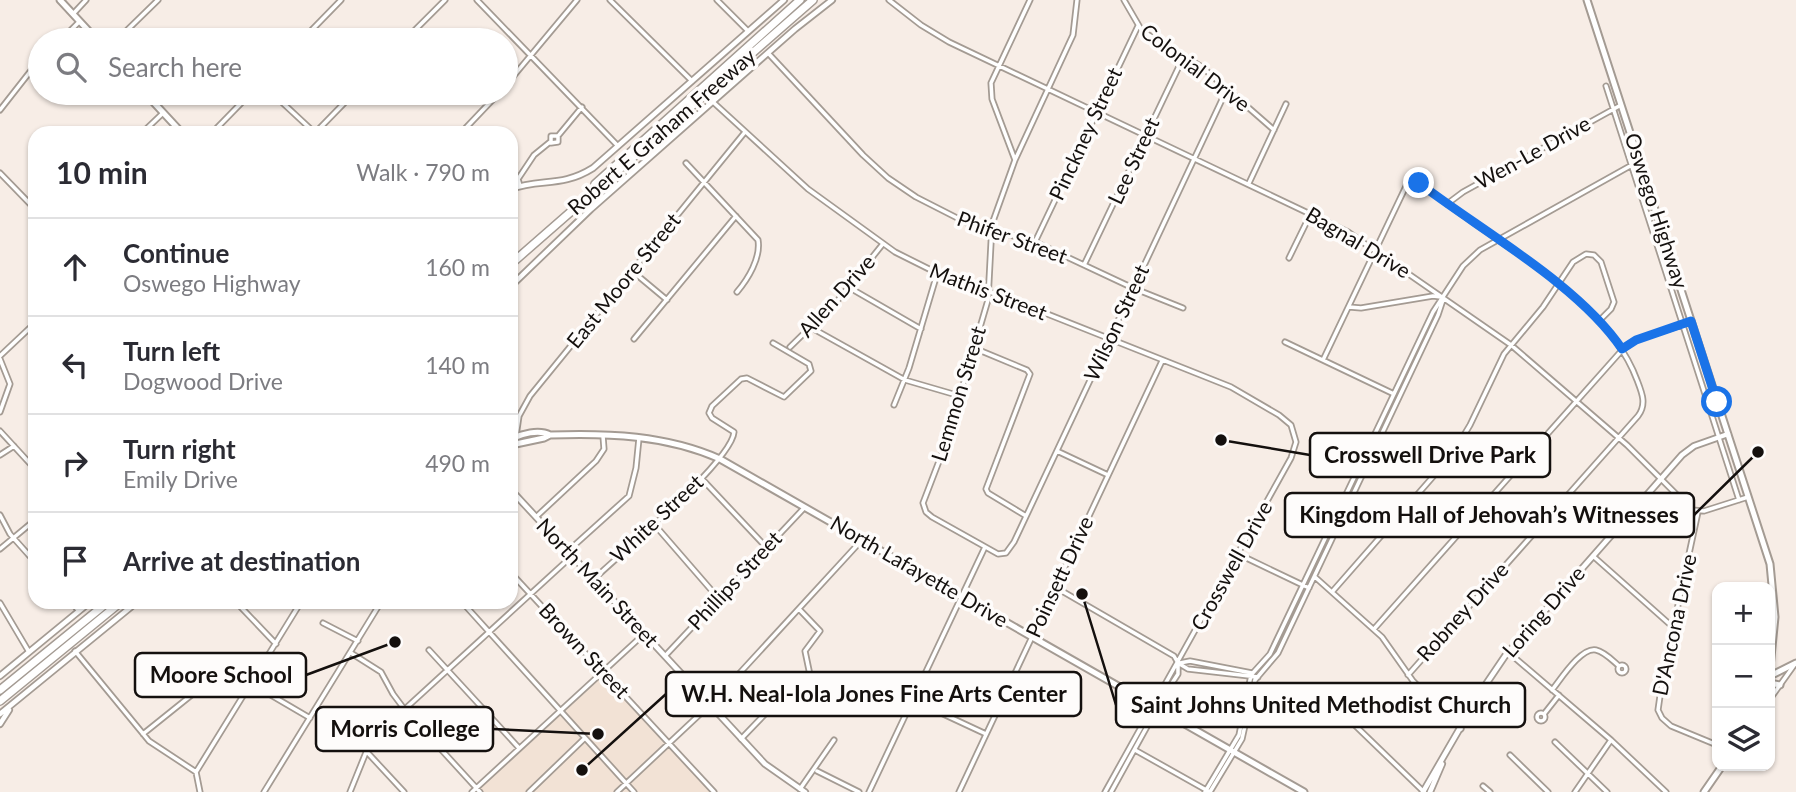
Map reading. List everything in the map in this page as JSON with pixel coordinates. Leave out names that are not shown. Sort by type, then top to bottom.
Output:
[{"type":"highway","name":"Robert E Graham Freeway","points":[[518,252],[800,0]]},
{"type":"highway","name":"Robert E Graham Freeway","points":[[518,258],[813,0]]},
{"type":"highway","points":[[0,690],[99,609]]},
{"type":"highway","points":[[0,701],[112,609]]},
{"type":"main road","points":[[60,0],[85,28]]},
{"type":"main road","name":"Oswego Highway","points":[[1587,0],[1773,578],[1775,617],[1772,645]]},
{"type":"main road","points":[[156,105],[175,126]]},
{"type":"main road","points":[[518,444],[544,438],[547,434]]},
{"type":"main road","name":"North Lafayette Drive","points":[[518,437],[547,434],[639,436],[678,443],[720,459],[1304,792]]},
{"type":"main road","points":[[1775,674],[1796,663]]},
{"type":"main road","points":[[1775,666],[1777,669],[1785,670]]},
{"type":"main road","points":[[1775,684],[1780,685]]},
{"type":"main road","points":[[1703,792],[1718,771]]},
{"type":"street","points":[[72,14],[86,0]]},
{"type":"street","points":[[129,28],[158,0]]},
{"type":"street","points":[[314,28],[341,0]]},
{"type":"street","points":[[417,28],[444,0]]},
{"type":"street","points":[[477,0],[505,28]]},
{"type":"street","points":[[518,71],[577,0]]},
{"type":"street","points":[[610,0],[692,81]]},
{"type":"street","points":[[717,0],[748,31]]},
{"type":"street","points":[[582,107],[558,136],[552,135],[550,142],[534,155],[518,179],[520,186],[556,183],[574,178],[593,168],[784,0]]},
{"type":"street","points":[[518,279],[565,233],[768,53],[832,0]]},
{"type":"street","name":"Bagnal Drive","points":[[889,0],[941,38],[1340,227],[1511,345],[1619,438],[1686,506],[1698,512]]},
{"type":"street","points":[[1015,160],[992,96],[991,83],[1030,0]]},
{"type":"street","name":"Lemmon Street","points":[[985,547],[932,517],[924,509],[923,498],[944,448],[989,292],[991,230],[996,208],[1015,160],[1073,35],[1077,0]]},
{"type":"street","name":"Colonial Drive","points":[[1124,0],[1138,26],[1163,46],[1202,67],[1274,130]]},
{"type":"street","points":[[73,28],[79,22]]},
{"type":"street","name":"Pinckney Street","points":[[1035,242],[1138,26]]},
{"type":"street","points":[[518,41],[618,146]]},
{"type":"street","name":"Phifer Street","points":[[768,53],[850,142],[888,178],[953,218],[1035,242],[1183,308]]},
{"type":"street","name":"Lee Street","points":[[1084,265],[1184,56]]},
{"type":"street","points":[[0,110],[28,74]]},
{"type":"street","name":"Oswego Highway","points":[[1606,86],[1739,500]]},
{"type":"street","name":"Wilson Street","points":[[985,547],[1004,555],[1010,550],[1227,89]]},
{"type":"street","name":"Mathis Street","points":[[713,102],[807,189],[883,244],[937,274],[1231,387],[1279,415],[1294,430]]},
{"type":"street","points":[[1249,183],[1286,104]]},
{"type":"street","points":[[219,126],[239,105]]},
{"type":"street","points":[[285,105],[307,126]]},
{"type":"street","points":[[322,126],[342,105]]},
{"type":"street","points":[[468,126],[488,105]]},
{"type":"street","name":"Wen-Le Drive","points":[[1447,204],[1463,192],[1621,105]]},
{"type":"street","points":[[149,126],[163,113]]},
{"type":"street","name":"East Moore Street","points":[[518,420],[530,396],[745,132]]},
{"type":"street","points":[[1232,751],[1241,729],[1251,675],[1270,654],[1433,312],[1466,262],[1496,239],[1639,161]]},
{"type":"street","points":[[686,163],[757,238],[759,247],[749,273],[737,292]]},
{"type":"street","points":[[0,173],[28,202]]},
{"type":"street","points":[[1323,360],[1410,179],[1558,285],[1599,321],[1622,349]]},
{"type":"street","points":[[1289,258],[1311,213]]},
{"type":"street","points":[[634,339],[736,216]]},
{"type":"street","name":"Allen Drive","points":[[790,347],[850,287],[883,244]]},
{"type":"street","points":[[1332,592],[1452,455],[1470,425],[1504,354],[1578,257],[1589,254],[1597,257],[1604,270],[1614,302],[1599,321]]},
{"type":"street","points":[[631,270],[667,300]]},
{"type":"street","points":[[894,405],[905,380],[937,274]]},
{"type":"street","points":[[850,287],[921,328]]},
{"type":"street","points":[[1348,307],[1361,308],[1433,296],[1443,298]]},
{"type":"street","points":[[1132,748],[1208,792],[1245,729],[1252,690],[1258,677],[1275,657],[1309,588],[1438,315],[1443,298]]},
{"type":"street","points":[[1374,629],[1622,349],[1636,340],[1691,321]]},
{"type":"street","points":[[810,327],[905,380],[960,396]]},
{"type":"street","points":[[0,412],[10,384],[0,359],[28,330]]},
{"type":"street","points":[[1285,342],[1395,394]]},
{"type":"street","points":[[720,459],[731,444],[734,432],[712,418],[709,413],[712,406],[744,378],[784,397],[811,371],[809,364],[773,343]]},
{"type":"street","points":[[974,348],[1027,370],[1030,374],[986,487],[988,493],[1026,516]]},
{"type":"street","name":"Robney Drive","points":[[1408,675],[1641,412],[1644,403],[1636,376],[1622,349]]},
{"type":"street","name":"Poinsett Drive","points":[[959,792],[1162,361]]},
{"type":"street","name":"Crosswell Drive","points":[[1105,792],[1179,672],[1178,663],[1295,450],[1294,430]]},
{"type":"street","points":[[0,431],[28,461]]},
{"type":"street","name":"Loring Drive","points":[[1423,792],[1508,652],[1688,450],[1728,434]]},
{"type":"street","points":[[536,517],[600,457],[604,449],[603,436]]},
{"type":"street","points":[[518,605],[629,496],[636,468],[639,436]]},
{"type":"street","points":[[0,455],[14,446]]},
{"type":"street","points":[[1057,451],[1108,475]]},
{"type":"street","name":"White Street","points":[[593,579],[702,479],[720,459]]},
{"type":"street","points":[[702,479],[767,548]]},
{"type":"street","points":[[1698,512],[1748,497]]},
{"type":"street","name":"North Main Street","points":[[518,498],[741,739],[775,773],[802,791]]},
{"type":"street","name":"Phillips Street","points":[[665,656],[806,507]]},
{"type":"street","name":"D'Ancona Drive","points":[[1698,512],[1658,699],[1659,713],[1671,726],[1712,742]]},
{"type":"street","points":[[0,515],[14,539],[28,554]]},
{"type":"street","points":[[653,523],[719,598]]},
{"type":"street","points":[[0,550],[28,526]]},
{"type":"street","points":[[617,792],[710,705],[863,539]]},
{"type":"street","points":[[869,792],[985,547]]},
{"type":"street","points":[[1238,554],[1309,588]]},
{"type":"street","points":[[1593,556],[1674,628]]},
{"type":"street","points":[[1314,576],[1374,629],[1388,644],[1408,675],[1461,729]]},
{"type":"street","name":"Brown Street","points":[[518,580],[714,792]]},
{"type":"street","points":[[1055,587],[1174,656],[1178,663],[1190,662],[1258,677]]},
{"type":"street","points":[[0,603],[29,652]]},
{"type":"street","points":[[0,676],[81,609]]},
{"type":"street","points":[[0,714],[128,609]]},
{"type":"street","points":[[243,609],[276,644]]},
{"type":"street","points":[[200,792],[196,772],[297,609]]},
{"type":"street","points":[[264,792],[377,609]]},
{"type":"street","points":[[469,609],[634,792]]},
{"type":"street","points":[[350,792],[371,740],[513,609]]},
{"type":"street","points":[[741,739],[767,712],[810,675],[805,651],[820,631],[799,609]]},
{"type":"street","points":[[323,622],[358,641]]},
{"type":"street","points":[[472,792],[478,790],[519,748],[644,634]]},
{"type":"street","points":[[429,650],[519,748]]},
{"type":"street","points":[[1552,690],[1587,651],[1598,650],[1619,666]]},
{"type":"street","points":[[75,651],[143,734],[155,746],[196,772]]},
{"type":"street","points":[[1508,652],[1611,740],[1666,792]]},
{"type":"street","points":[[351,653],[381,672],[405,710],[478,790]]},
{"type":"street","points":[[1775,692],[1796,663]]},
{"type":"street","points":[[143,734],[222,670],[229,670],[249,689]]},
{"type":"street","points":[[866,678],[986,734]]},
{"type":"street","points":[[252,684],[310,718]]},
{"type":"street","points":[[1544,714],[1559,695]]},
{"type":"street","points":[[0,724],[16,701]]},
{"type":"street","points":[[1335,706],[1423,792]]},
{"type":"street","points":[[529,792],[585,738]]},
{"type":"street","points":[[802,791],[834,740]]},
{"type":"street","points":[[1575,792],[1611,740]]},
{"type":"street","points":[[1555,742],[1606,792]]},
{"type":"street","name":"Crosswell Drive","points":[[1111,792],[1132,748]]},
{"type":"street","points":[[366,751],[404,792]]},
{"type":"street","points":[[1510,755],[1548,792]]},
{"type":"street","name":"Loring Drive","points":[[1430,792],[1445,756]]},
{"type":"street","points":[[817,771],[859,792]]},
{"type":"street","points":[[1483,786],[1490,792]]},
{"type":"shaded area","points":[[603,676],[710,792],[476,792]]},
{"type":"place","name":"Crosswell Drive Park","points":[[1221,440]]},
{"type":"place","name":"Kingdom Hall of Jehovah’s Witnesses","points":[[1758,452]]},
{"type":"place","name":"Saint Johns United Methodist Church","points":[[1082,594]]},
{"type":"place","name":"Moore School","points":[[395,642]]},
{"type":"place","name":"Morris College","points":[[598,734]]},
{"type":"place","name":"W.H. Neal-Iola Jones Fine Arts Center","points":[[582,770]]},
{"type":"route","points":[[1419,183],[1562,287],[1599,321],[1622,349],[1636,340],[1691,321],[1717,402]]}]
